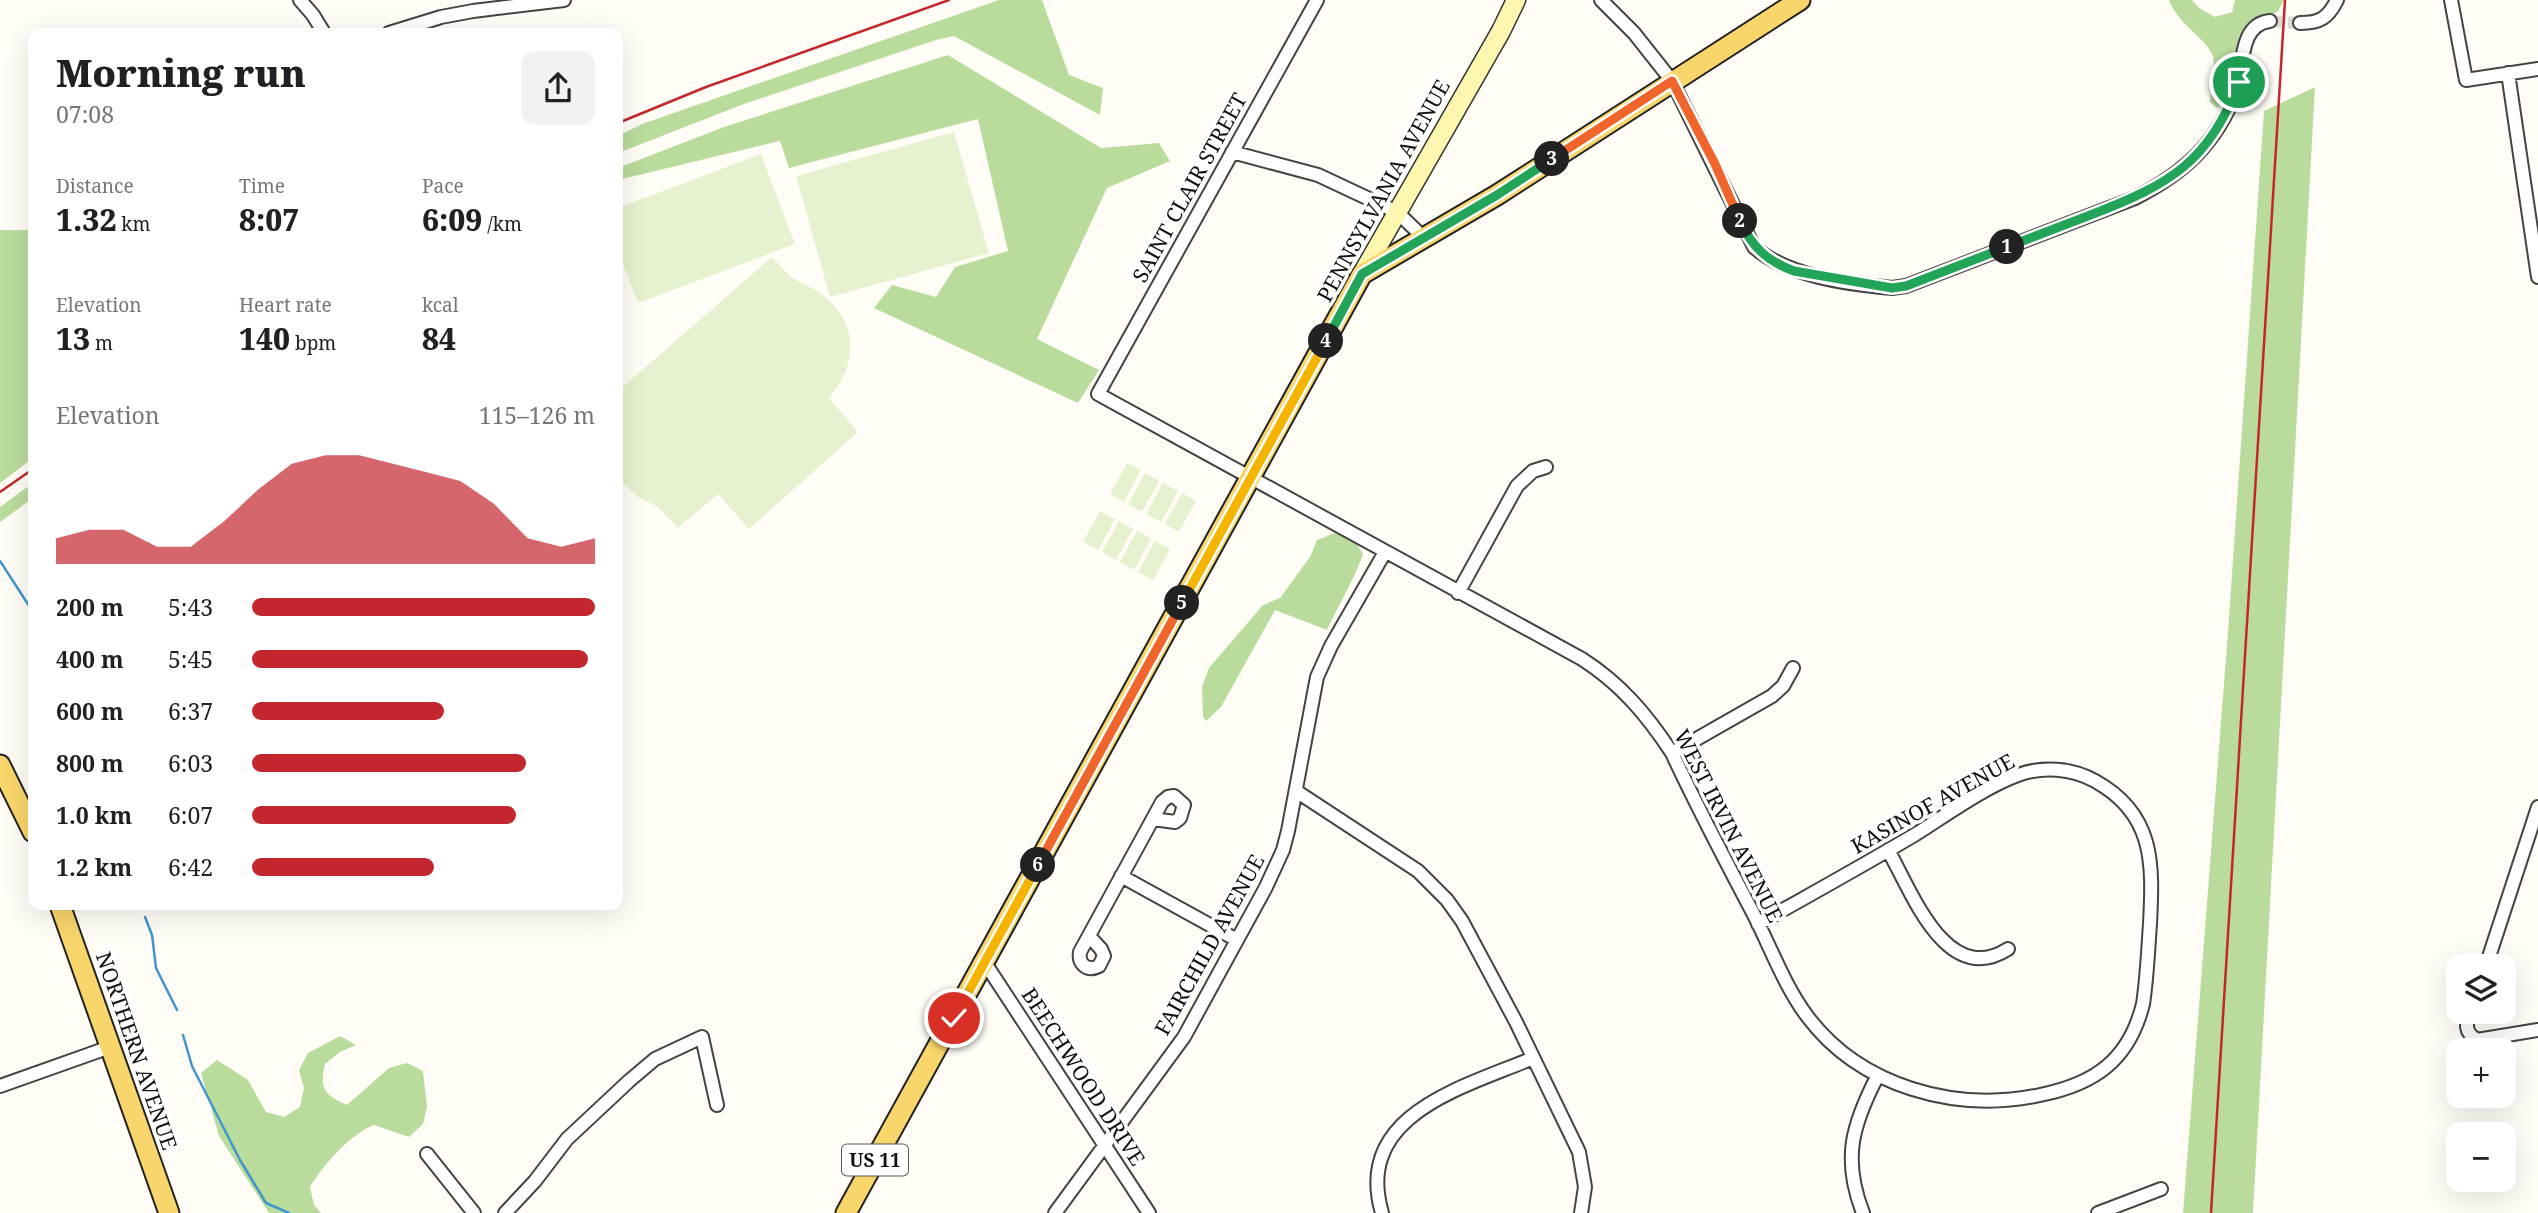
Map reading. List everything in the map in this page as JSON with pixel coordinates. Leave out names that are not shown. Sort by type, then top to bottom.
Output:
[{"type":"main road","name":"PENNSYLVANIA AVENUE","points":[[845,1213],[1362,274],[1501,31],[1516,0]]},
{"type":"main road","points":[[1362,274],[1497,195],[1800,0]]},
{"type":"main road","points":[[1,770],[28,822]]},
{"type":"main road","name":"NORTHERN AVENUE","points":[[62,910],[169,1213]]},
{"type":"street","points":[[300,0],[321,28]]},
{"type":"street","points":[[405,28],[473,11],[564,0]]},
{"type":"street","name":"SAINT CLAIR STREET","points":[[1098,394],[1317,0]]},
{"type":"street","points":[[1601,0],[1634,33],[1672,81],[1715,164],[1742,226],[1760,253],[1794,271],[1892,288],[1906,286],[1970,262],[2135,198],[2164,183],[2186,166],[2220,125],[2239,82],[2249,34],[2254,26],[2270,21]]},
{"type":"street","points":[[2300,23],[2317,22],[2325,18],[2337,0]]},
{"type":"street","points":[[2451,0],[2466,80],[2538,69]]},
{"type":"street","points":[[2508,74],[2535,230],[2538,277]]},
{"type":"street","points":[[1232,152],[1318,175],[1397,212],[1424,238]]},
{"type":"street","name":"WEST IRVIN AVENUE","points":[[1098,394],[1598,670],[1634,702],[1672,753],[1782,974],[1808,1017],[1837,1046],[1878,1075],[1902,1086],[1933,1095],[1983,1102],[2011,1101],[2055,1092]]},
{"type":"street","points":[[1458,593],[1517,486],[1533,471],[1546,467]]},
{"type":"street","name":"FAIRCHILD AVENUE","points":[[1055,1213],[1184,1037],[1276,866],[1288,831],[1317,677],[1331,646],[1385,552]]},
{"type":"street","points":[[1672,753],[1772,696],[1783,687],[1793,668]]},
{"type":"street","name":"KASINOF AVENUE","points":[[1758,924],[2000,783],[2031,771],[2068,771],[2088,776],[2122,800],[2137,818],[2150,855],[2152,877],[2147,980],[2139,1022],[2119,1057],[2105,1069],[2071,1087],[2055,1092]]},
{"type":"street","points":[[1296,791],[1419,871],[1447,900],[1477,947],[1579,1152],[1585,1187],[1581,1213]]},
{"type":"street","points":[[2490,954],[2538,807]]},
{"type":"street","points":[[1089,936],[1153,819]]},
{"type":"street","points":[[1888,850],[1933,930],[1945,944],[1972,958],[1986,959],[2008,949]]},
{"type":"street","points":[[1121,876],[1237,940]]},
{"type":"street","name":"BEECHWOOD DRIVE","points":[[985,962],[1149,1213]]},
{"type":"street","points":[[2466,1024],[2467,1031],[2477,1041],[2538,1030]]},
{"type":"street","points":[[505,1213],[535,1181],[566,1139],[629,1081],[655,1059],[702,1037],[716,1105]]},
{"type":"street","points":[[0,1086],[110,1047]]},
{"type":"street","points":[[1382,1213],[1378,1192],[1380,1168],[1386,1146],[1402,1123],[1430,1102],[1533,1058]]},
{"type":"street","points":[[1863,1213],[1852,1173],[1850,1149],[1861,1106],[1878,1075]]},
{"type":"street","points":[[427,1154],[474,1213]]},
{"type":"street","points":[[2098,1213],[2161,1189]]},
{"type":"green space","points":[[999,0],[1042,0],[1069,75],[1103,88],[1100,115],[954,36],[744,104],[623,151],[623,134],[642,124]]},
{"type":"green space","points":[[2169,0],[2192,0],[2199,8],[2215,17],[2232,12],[2235,0],[2284,0],[2278,11],[2248,31],[2229,94],[2217,108],[2210,102],[2214,62],[2210,50],[2179,17]]},
{"type":"green space","points":[[948,55],[1101,148],[1159,143],[1170,161],[1107,188],[1037,339],[1099,370],[1078,403],[874,308],[892,285],[936,297],[955,267],[1008,251],[978,119],[789,168],[780,141],[623,179],[623,166],[724,127]]},
{"type":"green space","points":[[2315,87],[2253,1213],[2183,1213],[2228,632],[2264,111]]},
{"type":"green space","points":[[954,132],[989,253],[830,297],[796,176]]},
{"type":"green space","points":[[761,154],[795,244],[638,303],[623,264],[623,206]]},
{"type":"green space","points":[[0,230],[28,230],[28,462],[0,483]]},
{"type":"green space","points":[[772,257],[793,278],[820,293],[842,317],[848,330],[850,357],[846,371],[829,398],[858,432],[749,529],[718,494],[678,528],[658,507],[638,497],[623,483],[625,385]]},
{"type":"green space","points":[[1127,463],[1141,470],[1124,502],[1110,494]]},
{"type":"green space","points":[[1145,473],[1159,481],[1142,512],[1128,504]]},
{"type":"green space","points":[[1163,483],[1178,491],[1161,522],[1146,514]]},
{"type":"green space","points":[[28,487],[28,502],[0,522],[0,507]]},
{"type":"green space","points":[[1182,493],[1196,501],[1179,532],[1165,524]]},
{"type":"green space","points":[[1100,511],[1115,519],[1098,550],[1083,542]]},
{"type":"green space","points":[[1119,521],[1133,529],[1116,560],[1102,552]]},
{"type":"green space","points":[[1137,531],[1151,539],[1134,570],[1120,562]]},
{"type":"green space","points":[[1335,533],[1353,539],[1363,554],[1327,630],[1275,610],[1221,707],[1206,721],[1203,717],[1202,687],[1209,668],[1263,605],[1280,598],[1310,557],[1317,540]]},
{"type":"green space","points":[[1155,541],[1170,549],[1153,580],[1138,572]]},
{"type":"green space","points":[[340,1036],[356,1045],[340,1052],[325,1064],[323,1085],[328,1094],[347,1105],[389,1068],[407,1063],[423,1071],[427,1107],[423,1124],[409,1137],[374,1125],[346,1143],[322,1169],[310,1187],[314,1205],[321,1213],[269,1213],[219,1136],[201,1073],[217,1060],[248,1080],[266,1112],[284,1117],[300,1107],[304,1088],[299,1070],[308,1053]]},
{"type":"waterway","points":[[0,561],[28,604]]},
{"type":"waterway","points":[[145,917],[152,935],[156,968],[177,1010]]},
{"type":"waterway","points":[[183,1035],[192,1066],[240,1160],[266,1203],[289,1213]]},
{"type":"tunnel","points":[[2270,21],[2300,23]]},
{"type":"railway","points":[[623,121],[706,87],[949,0]]},
{"type":"railway","points":[[2211,1213],[2285,0]]},
{"type":"railway","points":[[0,492],[28,472]]},
{"type":"route","points":[[954,1018],[1362,274],[1497,195],[1672,81],[1715,164],[1742,226],[1754,247],[1767,259],[1794,271],[1878,287],[1906,286],[2135,198],[2164,183],[2186,166],[2205,146],[2220,125],[2239,82]]}]
